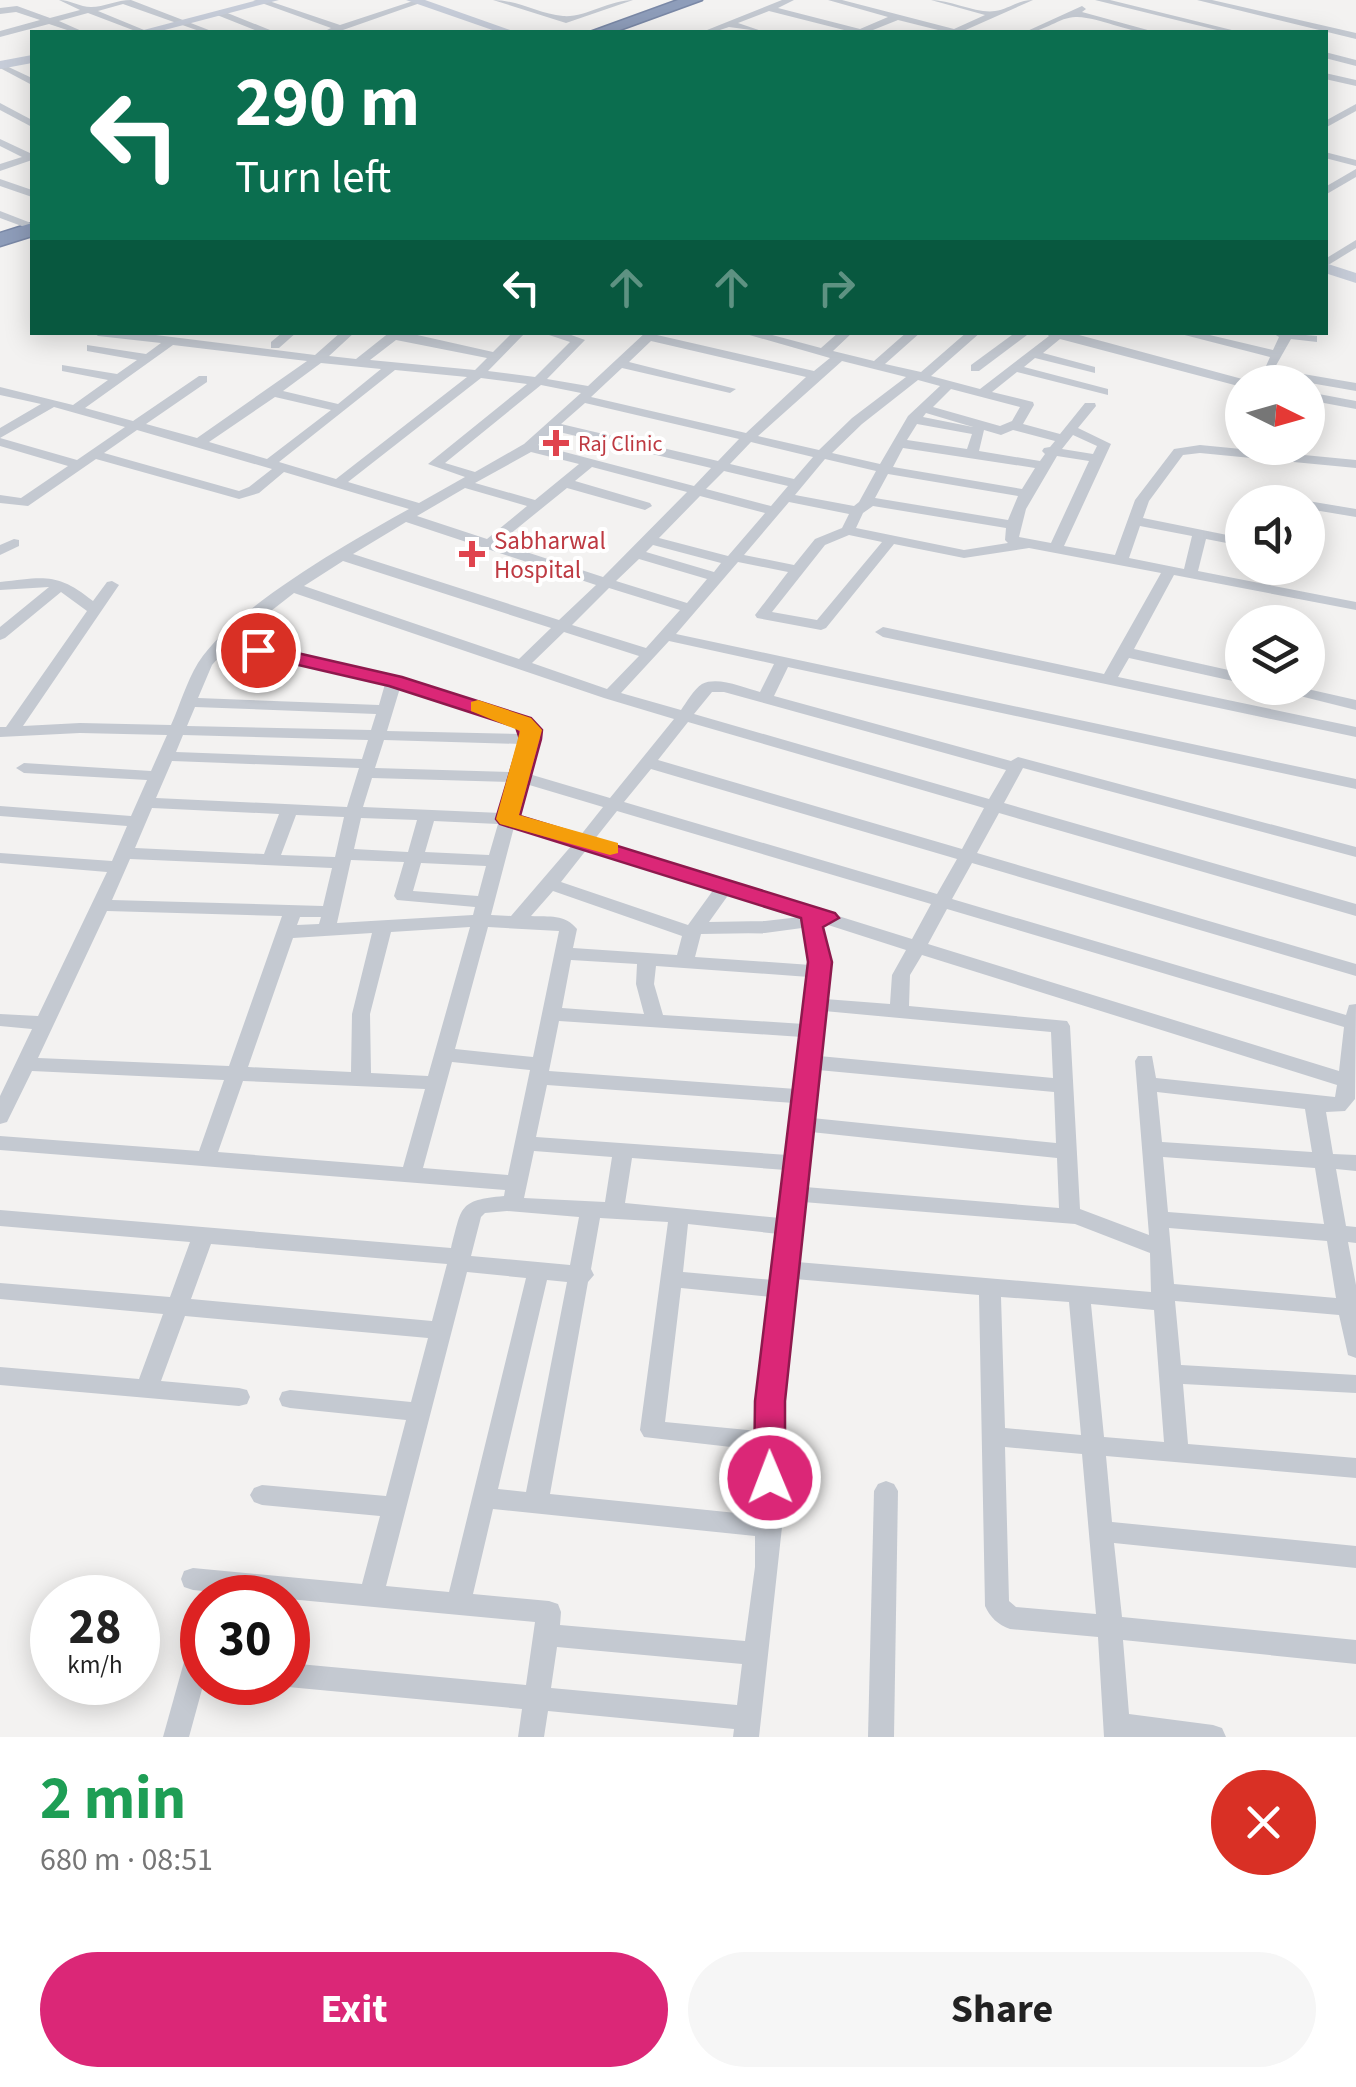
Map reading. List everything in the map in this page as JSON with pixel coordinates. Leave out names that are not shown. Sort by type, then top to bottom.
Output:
[{"type":"highway","points":[[591,30],[679,0]]},
{"type":"highway","points":[[606,30],[694,0]]},
{"type":"highway","points":[[0,237],[30,226]]},
{"type":"street","points":[[67,0],[139,30]]},
{"type":"street","points":[[436,0],[526,30]]},
{"type":"street","points":[[504,1],[566,20],[628,0]]},
{"type":"street","points":[[713,30],[790,0]]},
{"type":"street","points":[[832,0],[947,30]]},
{"type":"street","points":[[935,0],[994,15]]},
{"type":"street","points":[[960,30],[1029,0]]},
{"type":"street","points":[[1035,30],[1100,0],[1226,30]]},
{"type":"street","points":[[1201,0],[1321,30]]},
{"type":"street","points":[[5,32],[125,1],[203,30]]},
{"type":"street","points":[[152,30],[264,1],[340,28]]},
{"type":"street","points":[[334,30],[416,1],[503,30]]},
{"type":"street","points":[[768,8],[853,30]]},
{"type":"street","points":[[0,11],[16,9],[74,30]]},
{"type":"street","points":[[220,13],[262,30]]},
{"type":"street","points":[[1073,13],[1140,30]]},
{"type":"street","points":[[866,30],[897,17]]},
{"type":"street","points":[[1261,25],[1275,17]]},
{"type":"street","points":[[1092,30],[1110,22]]},
{"type":"street","points":[[730,24],[753,30]]},
{"type":"street","points":[[5,32],[30,39]]},
{"type":"street","points":[[1328,32],[1356,36]]},
{"type":"street","points":[[1328,56],[1356,63]]},
{"type":"street","points":[[1328,64],[1338,58]]},
{"type":"street","points":[[3,64],[30,59]]},
{"type":"street","points":[[3,64],[30,81]]},
{"type":"street","points":[[1337,88],[1352,82]]},
{"type":"street","points":[[0,106],[30,123]]},
{"type":"street","points":[[1328,123],[1356,107]]},
{"type":"street","points":[[0,121],[17,115]]},
{"type":"street","points":[[0,134],[30,125]]},
{"type":"street","points":[[0,142],[30,156]]},
{"type":"street","points":[[1329,156],[1356,144]]},
{"type":"street","points":[[1329,156],[1356,163]]},
{"type":"street","points":[[0,168],[30,158]]},
{"type":"street","points":[[1328,189],[1356,172]]},
{"type":"street","points":[[0,182],[30,193]]},
{"type":"street","points":[[0,214],[30,226]]},
{"type":"street","points":[[1328,264],[1356,243]]},
{"type":"street","points":[[1328,267],[1356,278]]},
{"type":"street","points":[[1328,279],[1356,286]]},
{"type":"street","points":[[116,335],[168,344],[538,381],[883,469],[1029,494]]},
{"type":"street","points":[[275,346],[288,335]]},
{"type":"street","points":[[199,443],[320,359],[346,335]]},
{"type":"street","points":[[360,362],[395,335]]},
{"type":"street","points":[[401,335],[496,356]]},
{"type":"street","points":[[340,482],[478,374],[517,335]]},
{"type":"street","points":[[538,505],[436,464],[538,381],[580,340],[559,335]]},
{"type":"street","points":[[1,1114],[101,905],[187,702],[205,664],[224,642],[340,554],[529,447],[651,335],[815,375]]},
{"type":"street","points":[[757,335],[1028,405],[1014,424],[1001,431],[953,415],[918,413]]},
{"type":"street","points":[[824,351],[844,335]]},
{"type":"street","points":[[878,364],[912,335]]},
{"type":"street","points":[[610,695],[718,578],[823,454],[857,421],[971,335]]},
{"type":"street","points":[[975,368],[1021,335]]},
{"type":"street","points":[[953,415],[1054,335]]},
{"type":"street","points":[[1063,335],[1225,378]]},
{"type":"street","points":[[1192,335],[1278,354]]},
{"type":"street","points":[[1273,365],[1282,335]]},
{"type":"street","points":[[1288,335],[1313,339]]},
{"type":"street","points":[[76,409],[168,344]]},
{"type":"street","points":[[91,348],[148,358]]},
{"type":"street","points":[[1034,354],[1091,370]]},
{"type":"street","points":[[522,665],[699,492],[747,437],[840,356]]},
{"type":"street","points":[[621,364],[730,389]]},
{"type":"street","points":[[96,455],[239,495],[254,490],[277,465],[392,366]]},
{"type":"street","points":[[66,368],[118,378]]},
{"type":"street","points":[[1015,368],[1103,392]]},
{"type":"street","points":[[0,518],[203,379]]},
{"type":"street","points":[[848,531],[918,413],[949,384]]},
{"type":"street","points":[[1325,384],[1356,387]]},
{"type":"street","points":[[0,391],[340,482],[489,544],[689,608]]},
{"type":"street","points":[[273,393],[342,408]]},
{"type":"street","points":[[1325,399],[1356,404]]},
{"type":"street","points":[[0,434],[52,403]]},
{"type":"street","points":[[1090,406],[1045,458],[1012,525],[1012,540],[1356,606]]},
{"type":"street","points":[[918,413],[979,432],[972,453]]},
{"type":"street","points":[[1014,424],[1103,440],[1056,550]]},
{"type":"street","points":[[555,427],[721,466],[793,491],[862,507],[1012,525]]},
{"type":"street","points":[[0,442],[80,465]]},
{"type":"street","points":[[899,443],[972,453],[1095,458]]},
{"type":"street","points":[[529,447],[775,511]]},
{"type":"street","points":[[1120,562],[1142,500],[1174,455],[1188,450],[1356,464]]},
{"type":"street","points":[[489,544],[589,463]]},
{"type":"street","points":[[565,483],[645,506]]},
{"type":"street","points":[[0,498],[20,504]]},
{"type":"street","points":[[1325,508],[1356,513]]},
{"type":"street","points":[[1136,521],[1225,539]]},
{"type":"street","points":[[889,542],[822,625],[762,612],[828,536],[848,531],[889,542],[972,554],[1024,545]]},
{"type":"street","points":[[1190,575],[1200,534]]},
{"type":"street","points":[[651,540],[798,570]]},
{"type":"street","points":[[340,554],[648,654]]},
{"type":"street","points":[[636,554],[718,578]]},
{"type":"street","points":[[1109,680],[1169,571]]},
{"type":"street","points":[[0,585],[19,572]]},
{"type":"street","points":[[0,585],[16,588],[42,581],[60,586],[95,610]]},
{"type":"street","points":[[3,733],[112,585]]},
{"type":"street","points":[[0,636],[60,586]]},
{"type":"street","points":[[292,587],[682,717],[1356,910]]},
{"type":"street","points":[[884,632],[1356,732]]},
{"type":"street","points":[[666,636],[1356,784]]},
{"type":"street","points":[[224,642],[394,682],[524,722],[531,730],[411,1176]]},
{"type":"street","points":[[1124,652],[1225,674]]},
{"type":"street","points":[[764,699],[784,660]]},
{"type":"street","points":[[328,920],[354,810],[394,682]]},
{"type":"street","points":[[517,921],[682,717],[712,686],[1014,767]]},
{"type":"street","points":[[1325,697],[1356,705]]},
{"type":"street","points":[[187,702],[386,710]]},
{"type":"street","points":[[3,733],[80,728],[530,739]]},
{"type":"street","points":[[164,756],[521,777],[616,801],[942,901],[1355,1017],[1350,1087],[1341,1105],[1147,1084]]},
{"type":"street","points":[[646,762],[1356,970]]},
{"type":"street","points":[[899,1012],[902,975],[1018,762],[1356,852]]},
{"type":"street","points":[[24,768],[155,776]]},
{"type":"street","points":[[144,803],[508,819],[585,840],[819,920],[917,947],[1350,1087]]},
{"type":"street","points":[[270,860],[290,808]]},
{"type":"street","points":[[0,812],[137,822]]},
{"type":"street","points":[[427,814],[403,896],[517,921],[565,924],[565,953],[514,1194]]},
{"type":"street","points":[[0,858],[495,860]]},
{"type":"street","points":[[550,884],[694,930],[819,920]]},
{"type":"street","points":[[685,962],[694,930],[726,886]]},
{"type":"street","points":[[101,905],[294,911],[328,920],[383,926],[481,912]]},
{"type":"street","points":[[206,1159],[294,911]]},
{"type":"street","points":[[286,932],[328,920]]},
{"type":"street","points":[[310,1677],[538,1698],[746,1727],[770,1527],[769,1442],[819,972],[819,920]]},
{"type":"street","points":[[360,1080],[360,1014],[383,926]]},
{"type":"street","points":[[565,953],[819,972]]},
{"type":"street","points":[[647,959],[645,984],[655,1020]]},
{"type":"street","points":[[814,1004],[1060,1026],[1069,1211],[1074,1217]]},
{"type":"street","points":[[551,1014],[811,1030]]},
{"type":"street","points":[[0,1020],[47,1023]]},
{"type":"street","points":[[444,1056],[539,1071],[803,1096]]},
{"type":"street","points":[[1145,1061],[1177,1454]]},
{"type":"street","points":[[807,1062],[1064,1086]]},
{"type":"street","points":[[28,1064],[437,1082]]},
{"type":"street","points":[[1314,1102],[1324,1161],[1346,1234],[1356,1349]]},
{"type":"street","points":[[800,1124],[1065,1151]]},
{"type":"street","points":[[0,1143],[411,1176],[603,1210],[790,1227]]},
{"type":"street","points":[[524,1143],[797,1163]]},
{"type":"street","points":[[1154,1149],[1356,1164]]},
{"type":"street","points":[[536,1504],[583,1274],[623,1151]]},
{"type":"street","points":[[372,1594],[474,1209],[514,1194]]},
{"type":"street","points":[[794,1194],[1074,1217],[1160,1248]]},
{"type":"street","points":[[678,1215],[652,1430],[769,1442]]},
{"type":"street","points":[[0,1218],[204,1234],[583,1274]]},
{"type":"street","points":[[1158,1219],[1346,1234]]},
{"type":"street","points":[[146,1390],[204,1234]]},
{"type":"street","points":[[459,1602],[539,1270]]},
{"type":"street","points":[[670,1279],[990,1287],[1352,1308]]},
{"type":"street","points":[[990,1287],[996,1436],[994,1562],[1000,1614],[1356,1652]]},
{"type":"street","points":[[0,1290],[440,1330]]},
{"type":"street","points":[[1079,1294],[1117,1731],[1203,1736]]},
{"type":"street","points":[[1171,1374],[1356,1384]]},
{"type":"street","points":[[0,1376],[239,1397]]},
{"type":"street","points":[[290,1399],[419,1412]]},
{"type":"street","points":[[996,1436],[1356,1468]]},
{"type":"street","points":[[881,1737],[886,1491]]},
{"type":"street","points":[[262,1495],[394,1507]]},
{"type":"street","points":[[484,1498],[770,1527]]},
{"type":"street","points":[[1101,1531],[1356,1558]]},
{"type":"street","points":[[310,1592],[542,1609],[552,1619],[531,1737]]},
{"type":"street","points":[[549,1635],[757,1654]]},
{"type":"street","points":[[176,1737],[186,1705]]},
{"type":"slow traffic","points":[[478,706],[524,722],[531,730],[508,819],[610,848]]},
{"type":"place","name":"Raj Clinic","points":[[556,443]]},
{"type":"place","name":"Sabharwal Hospital","points":[[472,554]]},
{"type":"route","points":[[258,650],[394,682],[524,722],[531,730],[530,739],[508,819],[827,918],[810,922],[820,962],[803,1096],[788,1270],[770,1401],[770,1478]]}]
